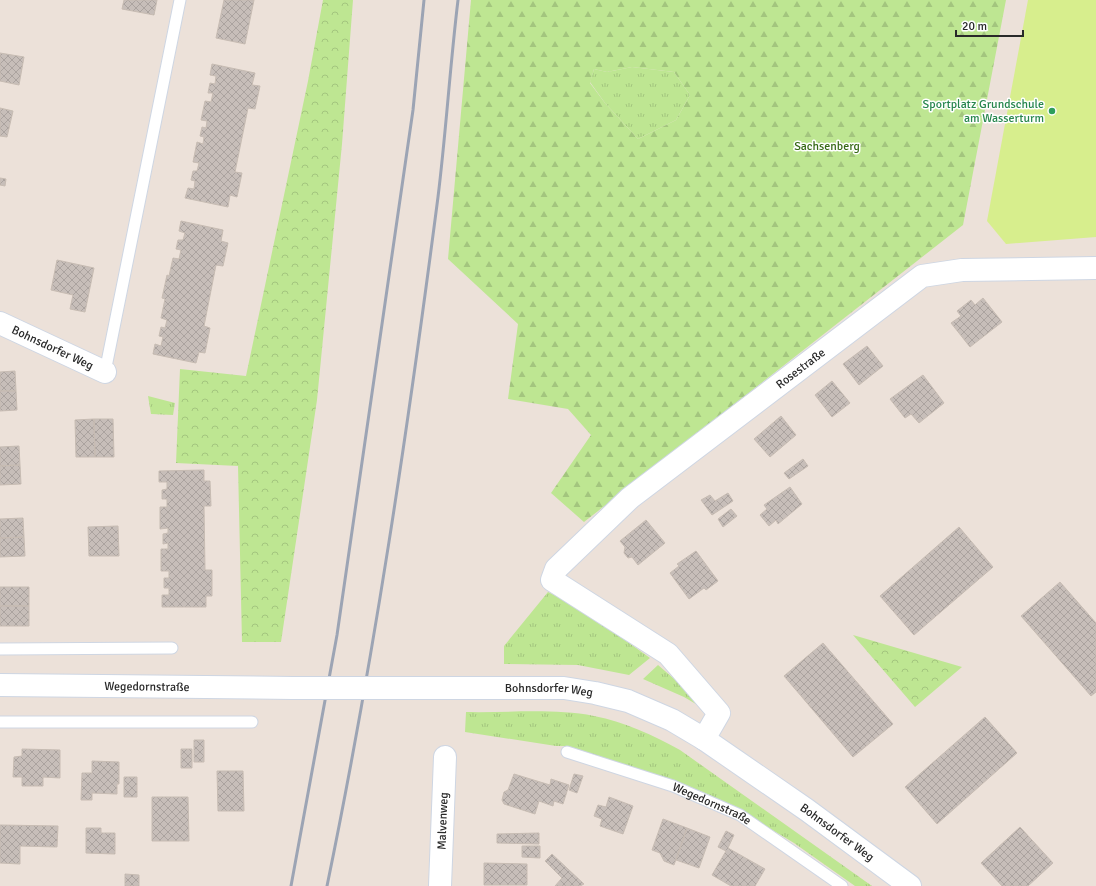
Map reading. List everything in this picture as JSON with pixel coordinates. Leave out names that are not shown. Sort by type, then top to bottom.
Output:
[{"type":"street","name":"Rosestraße","points":[[704,739],[719,713],[668,654],[552,580],[556,570],[630,498],[922,276],[962,270],[1096,268]]},
{"type":"street","name":"Bohnsdorfer Weg","points":[[0,323],[105,372]]},
{"type":"street","name":"Wegedornstraße","points":[[0,685],[383,688]]},
{"type":"street","name":"Bohnsdorfer Weg","points":[[383,688],[564,688],[595,693],[628,701],[672,720],[704,739],[807,810],[910,886]]},
{"type":"street","name":"Malvenweg","points":[[440,886],[445,757]]},
{"type":"lane","points":[[105,372],[180,0]]},
{"type":"lane","points":[[0,649],[172,648]]},
{"type":"lane","points":[[0,722],[252,722]]},
{"type":"lane","name":"Wegedornstraße","points":[[567,752],[673,786],[740,815],[842,886]]},
{"type":"green space","points":[[323,0],[353,0],[342,144],[317,400],[281,642],[242,642],[238,466],[176,463],[180,369],[246,376],[308,81]]},
{"type":"green space","name":"Sachsenberg","points":[[471,0],[1006,0],[963,225],[584,522],[551,493],[591,435],[568,409],[508,399],[518,324],[448,259]],"holes":[[[632,67],[674,72],[690,95],[676,120],[638,139],[605,103],[590,83],[594,69],[607,72]]]},
{"type":"green space","name":"Sportplatz Grundschule am Wasserturm","points":[[1028,0],[1096,0],[1096,237],[1006,244],[987,221]]},
{"type":"green space","points":[[632,67],[674,72],[690,95],[676,120],[638,139],[605,103],[590,82],[594,69],[607,72]]},
{"type":"green space","points":[[148,396],[175,403],[173,415],[151,414]]},
{"type":"green space","points":[[548,592],[593,614],[611,630],[650,658],[629,675],[578,665],[504,664],[504,646]]},
{"type":"green space","points":[[853,635],[962,667],[915,707]]},
{"type":"green space","points":[[658,665],[693,695],[706,710],[684,697],[643,679]]},
{"type":"green space","points":[[547,711],[594,716],[617,722],[660,739],[680,750],[872,886],[855,886],[794,843],[714,797],[681,783],[568,746],[556,746],[465,732],[466,712]]},
{"type":"building","points":[[124,0],[157,0],[154,15],[122,9]]},
{"type":"building","points":[[224,0],[254,0],[245,44],[216,38]]},
{"type":"building","points":[[0,53],[24,57],[19,85],[0,81]]},
{"type":"building","points":[[212,64],[255,73],[252,85],[260,86],[255,109],[248,108],[235,172],[242,173],[237,197],[230,195],[228,207],[185,198],[188,188],[194,189],[195,181],[191,180],[193,171],[197,171],[199,163],[193,162],[197,142],[203,144],[204,137],[200,136],[202,127],[206,128],[207,121],[201,120],[205,101],[211,102],[213,93],[208,93],[210,83],[215,84],[216,76],[210,75]]},
{"type":"building","points":[[0,108],[13,111],[7,137],[0,136]]},
{"type":"building","points":[[0,178],[6,179],[5,186],[0,185]]},
{"type":"building","points":[[181,221],[223,230],[221,241],[228,243],[223,266],[216,265],[204,326],[210,328],[205,353],[199,352],[196,363],[153,354],[155,344],[161,346],[163,337],[159,336],[161,327],[165,328],[167,320],[161,318],[165,299],[162,298],[167,275],[169,276],[173,258],[179,259],[181,250],[176,249],[178,240],[183,240],[185,233],[179,231]]},
{"type":"building","points":[[57,260],[94,268],[85,312],[70,309],[73,295],[51,290]]},
{"type":"building","points":[[983,298],[1002,322],[970,347],[951,323],[961,316],[957,311],[971,300],[975,305]]},
{"type":"building","points":[[867,346],[883,366],[859,385],[843,364]]},
{"type":"building","points":[[15,371],[16,391],[0,391],[0,372]]},
{"type":"building","points":[[923,375],[944,403],[919,423],[911,414],[905,418],[890,399]]},
{"type":"building","points":[[832,381],[850,403],[832,417],[815,395]]},
{"type":"building","points":[[0,391],[16,391],[17,410],[0,411]]},
{"type":"building","points":[[781,416],[796,435],[770,457],[754,439]]},
{"type":"building","points":[[94,419],[113,419],[114,457],[95,457]]},
{"type":"building","points":[[94,419],[95,457],[76,457],[75,420]]},
{"type":"building","points":[[19,446],[20,465],[0,466],[0,447]]},
{"type":"building","points":[[803,459],[808,466],[789,479],[784,473]]},
{"type":"building","points":[[20,465],[21,484],[0,485],[0,466]]},
{"type":"building","points":[[204,470],[204,481],[210,481],[211,506],[204,506],[205,570],[212,570],[212,596],[206,596],[206,607],[162,607],[162,595],[169,595],[169,588],[164,588],[164,578],[169,578],[169,571],[161,571],[161,549],[168,549],[168,543],[163,544],[163,534],[168,533],[168,528],[160,529],[160,507],[167,507],[167,499],[162,499],[162,490],[167,489],[167,482],[159,482],[159,471]]},
{"type":"building","points":[[790,487],[802,504],[778,524],[776,520],[769,526],[760,515],[767,509],[764,505]]},
{"type":"building","points":[[728,493],[733,501],[712,515],[701,500],[710,495],[715,501]]},
{"type":"building","points":[[731,509],[737,516],[723,527],[718,519]]},
{"type":"building","points":[[23,518],[24,537],[0,538],[0,519]]},
{"type":"building","points":[[646,520],[665,543],[638,565],[632,557],[628,558],[624,553],[625,547],[620,541]]},
{"type":"building","points":[[118,526],[119,556],[89,556],[88,527]]},
{"type":"building","points":[[959,527],[993,567],[914,635],[880,596]]},
{"type":"building","points":[[24,537],[25,556],[0,557],[0,538]]},
{"type":"building","points":[[696,551],[718,581],[706,590],[704,588],[689,599],[670,573],[679,566],[677,564]]},
{"type":"building","points":[[1060,582],[1096,623],[1096,692],[1091,696],[1021,616]]},
{"type":"building","points":[[0,587],[29,587],[29,606],[0,606]]},
{"type":"building","points":[[0,606],[29,606],[29,626],[0,626]]},
{"type":"building","points":[[823,643],[893,724],[853,757],[784,676]]},
{"type":"building","points":[[985,717],[1017,753],[937,824],[905,787]]},
{"type":"building","points":[[194,740],[204,740],[204,762],[194,762]]},
{"type":"building","points":[[22,749],[60,750],[60,778],[43,777],[43,786],[22,786],[22,777],[13,777],[14,757],[22,756]]},
{"type":"building","points":[[181,749],[192,749],[192,768],[181,768]]},
{"type":"building","points":[[92,761],[119,762],[119,784],[117,784],[117,794],[92,793],[92,800],[81,800],[82,773],[92,773]]},
{"type":"building","points":[[217,771],[243,771],[244,811],[218,811]]},
{"type":"building","points":[[514,774],[550,785],[551,779],[569,785],[563,804],[554,801],[553,806],[539,801],[535,814],[504,804],[502,800],[504,792],[508,790]]},
{"type":"building","points":[[574,774],[583,776],[577,793],[569,790]]},
{"type":"building","points":[[124,777],[137,777],[137,797],[124,797]]},
{"type":"building","points":[[152,797],[188,797],[189,841],[152,841]]},
{"type":"building","points":[[609,797],[633,806],[623,834],[600,826],[602,819],[594,816],[598,805],[606,807]]},
{"type":"building","points":[[663,819],[687,828],[674,865],[664,861],[660,853],[652,850]]},
{"type":"building","points":[[0,825],[58,826],[57,847],[20,846],[20,864],[0,863]]},
{"type":"building","points":[[1020,827],[1053,863],[1028,886],[1002,886],[981,863]]},
{"type":"building","points":[[86,828],[101,828],[101,833],[115,833],[115,854],[86,853]]},
{"type":"building","points":[[687,828],[710,837],[699,868],[676,860]]},
{"type":"building","points":[[726,831],[734,835],[728,848],[765,869],[755,886],[731,886],[712,875],[726,851],[718,847]]},
{"type":"building","points":[[539,833],[539,844],[497,843],[497,834]]},
{"type":"building","points":[[522,846],[540,846],[540,858],[522,857]]},
{"type":"building","points":[[552,854],[584,884],[580,886],[555,886],[562,878],[545,861]]},
{"type":"building","points":[[484,863],[527,864],[527,885],[484,885]]},
{"type":"building","points":[[125,874],[139,875],[139,886],[125,886]]},
{"type":"railway","points":[[291,886],[337,635],[413,110],[424,0]]},
{"type":"railway","points":[[327,886],[375,629],[415,370],[438,197],[458,0]]},
{"type":"place","name":"Sportplatz Grundschule am Wasserturm","points":[[1052,111]]}]
